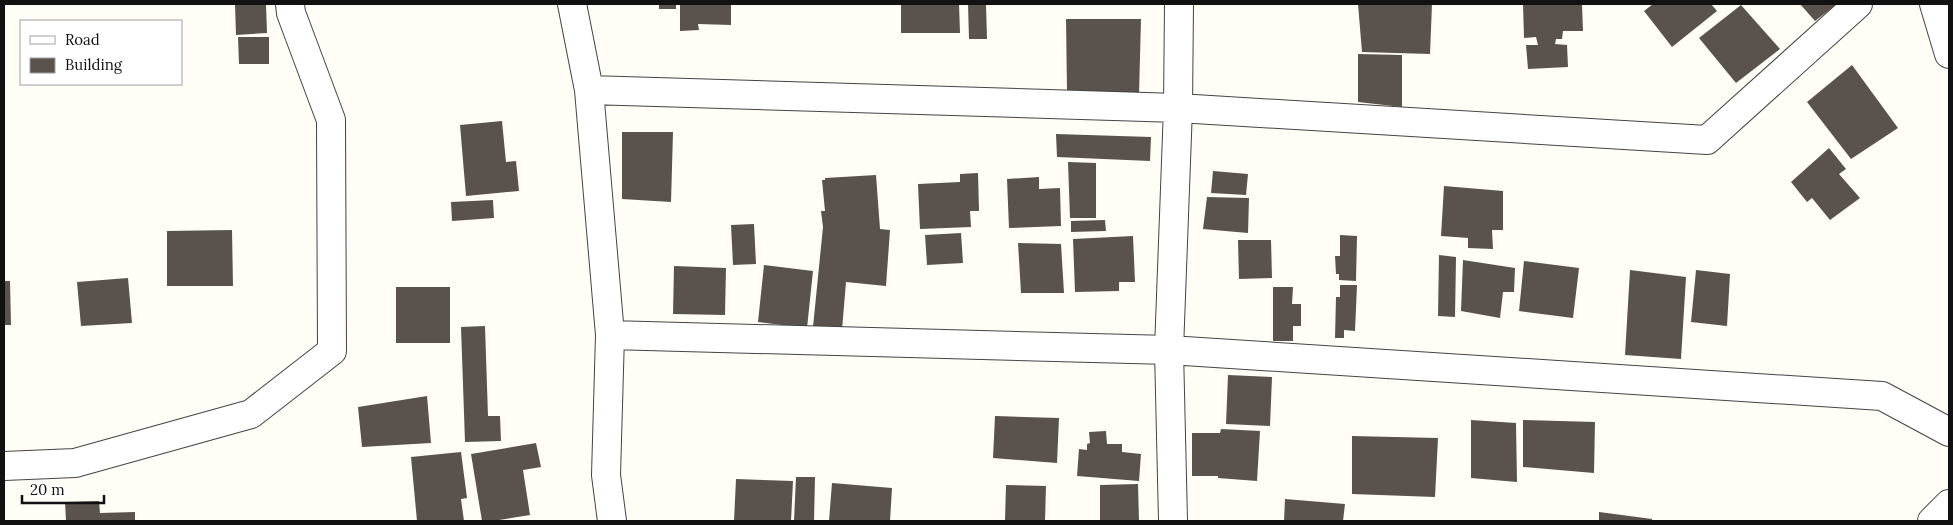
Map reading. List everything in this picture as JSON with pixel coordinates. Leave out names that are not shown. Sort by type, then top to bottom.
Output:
[{"type":"street","points":[[4,466],[74,464],[251,414],[332,351],[331,120],[291,13],[290,4]]},
{"type":"street","points":[[572,4],[589,90],[610,335],[606,475],[612,521]]},
{"type":"street","points":[[1173,521],[1169,350],[1178,108],[1179,4]]},
{"type":"street","points":[[589,90],[1178,108],[1707,140],[1858,4]]},
{"type":"street","points":[[1934,4],[1949,54]]},
{"type":"street","points":[[610,335],[1169,350],[1882,396],[1949,432]]},
{"type":"street","points":[[1932,521],[1949,504]]},
{"type":"building","points":[[266,4],[267,33],[236,35],[235,5]]},
{"type":"building","points":[[659,4],[676,4],[676,9],[659,9]]},
{"type":"building","points":[[680,4],[731,4],[731,25],[698,24],[699,30],[680,31]]},
{"type":"building","points":[[901,4],[959,4],[960,33],[901,33]]},
{"type":"building","points":[[968,4],[986,4],[987,39],[969,39]]},
{"type":"building","points":[[1358,4],[1432,4],[1430,54],[1362,52]]},
{"type":"building","points":[[1523,4],[1582,4],[1583,31],[1563,31],[1562,39],[1556,39],[1555,44],[1567,45],[1568,67],[1528,69],[1526,45],[1538,45],[1536,37],[1524,38]]},
{"type":"building","points":[[1653,4],[1711,4],[1717,11],[1672,47],[1644,11]]},
{"type":"building","points":[[1800,4],[1837,4],[1815,21]]},
{"type":"building","points":[[1741,5],[1780,49],[1736,83],[1699,38]]},
{"type":"building","points":[[1066,19],[1141,19],[1139,95],[1067,92]]},
{"type":"building","points":[[238,37],[269,37],[269,64],[239,64]]},
{"type":"building","points":[[1358,54],[1402,55],[1402,107],[1358,102]]},
{"type":"building","points":[[1852,65],[1898,128],[1851,159],[1807,102]]},
{"type":"building","points":[[502,121],[506,162],[516,161],[519,191],[466,196],[460,125]]},
{"type":"building","points":[[622,132],[673,132],[671,202],[622,199]]},
{"type":"building","points":[[1056,134],[1151,137],[1150,161],[1057,157]]},
{"type":"building","points":[[1829,148],[1846,169],[1839,174],[1860,198],[1830,220],[1812,198],[1807,202],[1791,182]]},
{"type":"building","points":[[1068,162],[1096,163],[1096,218],[1070,218]]},
{"type":"building","points":[[1213,171],[1248,174],[1246,195],[1211,193]]},
{"type":"building","points":[[978,173],[979,211],[970,211],[971,227],[920,229],[918,184],[960,182],[960,174]]},
{"type":"building","points":[[876,175],[880,229],[890,230],[886,286],[846,282],[842,330],[813,327],[823,227],[821,211],[825,211],[822,180],[825,180],[825,178]]},
{"type":"building","points":[[1039,177],[1039,189],[1060,188],[1061,226],[1009,228],[1007,179]]},
{"type":"building","points":[[1444,186],[1503,191],[1503,230],[1492,230],[1493,249],[1468,248],[1468,238],[1441,236]]},
{"type":"building","points":[[1207,197],[1249,198],[1248,233],[1203,229]]},
{"type":"building","points":[[493,200],[494,218],[452,221],[451,202]]},
{"type":"building","points":[[1105,220],[1106,231],[1071,232],[1071,221]]},
{"type":"building","points":[[754,224],[756,264],[733,265],[731,225]]},
{"type":"building","points":[[232,230],[233,286],[167,286],[167,231]]},
{"type":"building","points":[[961,233],[963,263],[927,265],[925,235]]},
{"type":"building","points":[[1340,235],[1357,236],[1356,281],[1339,280],[1339,274],[1336,274],[1335,256],[1340,256]]},
{"type":"building","points":[[1133,236],[1135,282],[1119,282],[1119,291],[1075,292],[1073,239]]},
{"type":"building","points":[[1238,240],[1271,240],[1272,278],[1239,279]]},
{"type":"building","points":[[1018,243],[1061,244],[1064,293],[1021,293]]},
{"type":"building","points":[[1439,255],[1456,257],[1455,317],[1438,316]]},
{"type":"building","points":[[1463,260],[1515,268],[1514,292],[1503,292],[1500,318],[1461,311]]},
{"type":"building","points":[[1524,261],[1579,268],[1573,318],[1519,311]]},
{"type":"building","points":[[764,265],[813,271],[807,328],[758,322]]},
{"type":"building","points":[[674,266],[726,268],[725,315],[673,314]]},
{"type":"building","points":[[1630,270],[1686,277],[1681,359],[1625,355]]},
{"type":"building","points":[[1696,270],[1730,274],[1727,326],[1691,322]]},
{"type":"building","points":[[128,278],[132,323],[81,326],[77,282]]},
{"type":"building","points":[[4,281],[10,281],[11,325],[4,325]]},
{"type":"building","points":[[1340,285],[1357,285],[1355,331],[1344,330],[1344,338],[1335,338],[1336,297],[1340,297]]},
{"type":"building","points":[[396,287],[450,287],[450,343],[396,343]]},
{"type":"building","points":[[1273,287],[1293,287],[1292,304],[1301,304],[1301,326],[1293,326],[1293,341],[1273,341]]},
{"type":"building","points":[[485,326],[488,416],[500,416],[501,441],[465,442],[461,327]]},
{"type":"building","points":[[1228,375],[1272,377],[1270,426],[1226,424]]},
{"type":"building","points":[[427,396],[431,443],[362,447],[358,407]]},
{"type":"building","points":[[995,416],[1059,418],[1057,463],[993,458]]},
{"type":"building","points":[[1471,420],[1516,423],[1517,482],[1471,478]]},
{"type":"building","points":[[1523,420],[1595,422],[1594,473],[1523,467]]},
{"type":"building","points":[[1221,429],[1260,431],[1257,481],[1218,478],[1218,476],[1192,476],[1192,433],[1220,433]]},
{"type":"building","points":[[1106,431],[1107,444],[1122,444],[1122,452],[1141,454],[1139,481],[1077,476],[1079,449],[1087,450],[1087,444],[1090,443],[1089,432]]},
{"type":"building","points":[[1352,436],[1438,438],[1435,497],[1352,494]]},
{"type":"building","points":[[536,443],[541,467],[523,470],[530,515],[482,521],[471,454]]},
{"type":"building","points":[[461,452],[467,498],[461,499],[464,521],[417,521],[411,457]]},
{"type":"building","points":[[796,477],[815,477],[814,521],[794,521]]},
{"type":"building","points":[[736,479],[793,481],[791,521],[734,521]]},
{"type":"building","points":[[832,483],[892,488],[890,521],[829,521]]},
{"type":"building","points":[[1138,484],[1139,521],[1100,521],[1100,485]]},
{"type":"building","points":[[1006,485],[1046,486],[1045,521],[1005,521]]},
{"type":"building","points":[[1285,499],[1345,504],[1343,521],[1284,521]]},
{"type":"building","points":[[99,501],[100,513],[135,512],[135,521],[66,521],[65,502]]},
{"type":"building","points":[[1599,512],[1652,519],[1652,521],[1599,521]]}]
